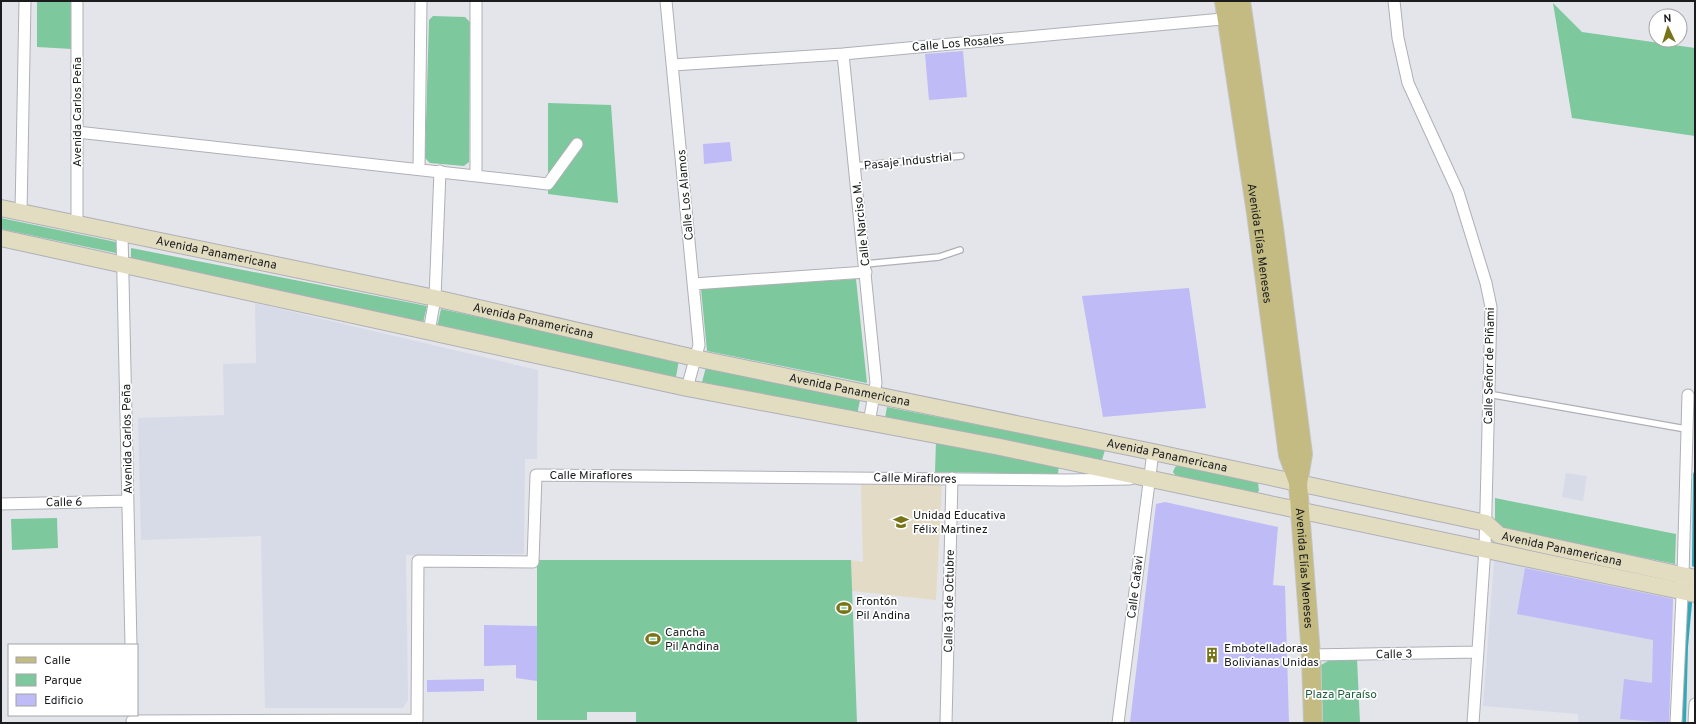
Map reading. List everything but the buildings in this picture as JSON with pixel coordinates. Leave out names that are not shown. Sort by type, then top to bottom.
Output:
[{"type":"main road","name":"Avenida Elías Meneses","points":[[1224,1],[1237,12],[1256,213],[1288,456],[1298,484],[1311,655],[1314,723]]},
{"type":"main road","name":"Avenida Panamericana","points":[[1,208],[435,298],[695,358],[1153,452],[1486,523],[1499,535],[1689,577]]},
{"type":"main road","name":"Avenida Panamericana","points":[[1,238],[687,388],[1000,447],[1301,511],[1485,548],[1688,593]]},
{"type":"street","points":[[21,212],[25,1]]},
{"type":"street","name":"Avenida Carlos Peña","points":[[77,1],[77,224]]},
{"type":"street","points":[[419,169],[421,1]]},
{"type":"street","points":[[476,1],[476,175]]},
{"type":"street","name":"Calle Los Alamos","points":[[666,1],[699,345],[687,388]]},
{"type":"street","name":"Calle Señor de Piñami","points":[[1394,1],[1398,38],[1408,83],[1458,192],[1486,283],[1491,307],[1485,548],[1473,723]]},
{"type":"street","name":"Calle Los Rosales","points":[[673,65],[843,54],[1237,12]]},
{"type":"street","name":"Calle Narciso M.","points":[[843,54],[866,268],[876,383],[869,423]]},
{"type":"street","points":[[77,132],[548,184],[577,144]]},
{"type":"street","points":[[429,332],[435,298],[440,171]]},
{"type":"street","name":"Avenida Carlos Peña","points":[[122,233],[131,644]]},
{"type":"street","points":[[693,284],[866,268]]},
{"type":"street","points":[[1676,723],[1689,577],[1686,429],[1688,395]]},
{"type":"street","name":"Calle Catavi","points":[[1118,723],[1148,479],[1153,452]]},
{"type":"street","name":"Calle Miraflores","points":[[132,720],[417,720],[418,561],[533,562],[536,475],[1065,480],[1148,479]]},
{"type":"street","name":"Calle 31 de Octubre","points":[[946,723],[952,478]]},
{"type":"street","name":"Calle 6","points":[[1,504],[128,501]]},
{"type":"street","name":"Calle 3","points":[[1311,655],[1477,652]]},
{"type":"street","points":[[1694,723],[1695,704]]},
{"type":"lane","name":"Pasaje Industrial","points":[[855,166],[961,156]]},
{"type":"lane","points":[[866,268],[939,257],[960,250]]},
{"type":"lane","points":[[1488,394],[1686,429]]},
{"type":"shaded area","points":[[255,303],[538,370],[537,459],[525,459],[524,554],[406,555],[408,700],[403,708],[265,708],[261,536],[141,540],[138,418],[224,415],[223,364],[256,363]]},
{"type":"shaded area","points":[[1566,473],[1587,476],[1583,501],[1562,497]]},
{"type":"shaded area","name":"Unidad Educativa Félix Martinez","points":[[861,484],[942,484],[936,600],[852,591],[851,560],[863,562]]},
{"type":"shaded area","points":[[1494,560],[1673,598],[1669,723],[1578,723],[1578,714],[1483,706]]},
{"type":"green space","points":[[37,1],[72,1],[72,49],[37,47]]},
{"type":"green space","points":[[1553,3],[1582,32],[1648,41],[1648,48],[1695,48],[1695,136],[1572,118]]},
{"type":"green space","points":[[433,16],[465,17],[470,22],[469,162],[464,166],[430,163],[425,158],[429,20]]},
{"type":"green space","points":[[548,103],[611,105],[618,203],[548,194]]},
{"type":"green space","points":[[1,218],[116,242],[116,253],[1,229]]},
{"type":"green space","points":[[131,248],[427,306],[423,323],[131,258]]},
{"type":"green space","points":[[856,279],[867,383],[707,351],[701,289]]},
{"type":"green space","points":[[441,309],[679,360],[676,377],[437,327]]},
{"type":"green space","points":[[706,367],[860,400],[857,415],[702,382]]},
{"type":"green space","points":[[887,407],[1105,450],[1102,460],[885,418]]},
{"type":"green space","points":[[936,441],[1059,464],[1058,474],[935,472]]},
{"type":"green space","points":[[1180,465],[1258,482],[1259,491],[1256,493],[1177,478],[1173,472],[1175,467]]},
{"type":"green space","points":[[1495,498],[1676,534],[1675,564],[1504,529],[1495,521]]},
{"type":"green space","points":[[57,518],[58,548],[12,550],[11,519]]},
{"type":"green space","points":[[537,560],[851,560],[857,723],[636,723],[636,712],[587,712],[587,720],[537,720]]},
{"type":"green space","name":"Plaza Paraíso","points":[[1357,659],[1360,723],[1323,723],[1321,665],[1328,661]]},
{"type":"waterway","points":[[1694,565],[1695,474]]},
{"type":"waterway","points":[[1684,723],[1686,647],[1690,603]]},
{"type":"place","name":"Unidad Educativa Félix Martinez","points":[[901,522]]},
{"type":"place","name":"Frontón Pil Andina","points":[[844,608]]},
{"type":"place","name":"Cancha Pil Andina","points":[[653,639]]},
{"type":"place","name":"Embotelladoras Bolivianas Unidas","points":[[1212,655]]}]
